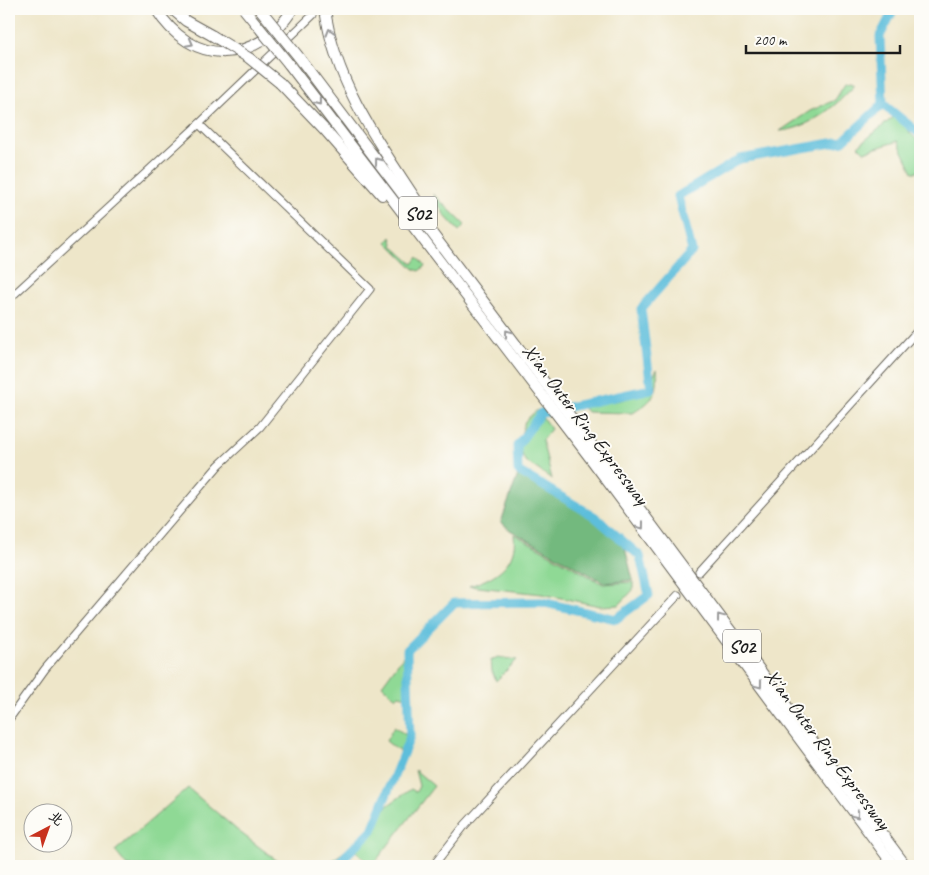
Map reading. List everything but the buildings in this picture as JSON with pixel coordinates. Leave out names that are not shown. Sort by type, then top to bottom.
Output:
[{"type":"highway","points":[[156,9],[166,24],[178,36],[195,46],[212,52],[253,46],[274,33],[293,9]]},
{"type":"highway","points":[[172,9],[186,21],[249,58],[280,83],[331,136],[473,304]]},
{"type":"highway","name":"Xi'an Outer Ring Expressway","points":[[244,9],[288,63],[473,304],[533,374],[906,866]]},
{"type":"highway","name":"Xi'an Outer Ring Expressway","points":[[260,9],[484,300],[533,374]]},
{"type":"highway","points":[[324,9],[339,66],[360,113],[484,300]]},
{"type":"highway","name":"Xi'an Outer Ring Expressway","points":[[574,428],[894,866]]},
{"type":"street","points":[[9,299],[200,124],[313,15]]},
{"type":"street","points":[[9,719],[46,669],[219,465],[260,427],[370,289],[200,124]]},
{"type":"street","points":[[699,572],[920,328]]},
{"type":"street","points":[[433,866],[465,825],[678,595]]},
{"type":"green space","points":[[851,83],[855,85],[821,115],[801,126],[780,131],[810,111],[835,100],[845,84]]},
{"type":"green space","points":[[896,115],[902,117],[910,133],[920,143],[920,172],[913,172],[898,141],[864,152],[858,146]]},
{"type":"green space","points":[[433,194],[465,225],[459,231],[445,216]]},
{"type":"green space","points":[[391,237],[394,247],[413,264],[418,257],[425,266],[419,271],[413,268],[387,242]]},
{"type":"green space","points":[[657,369],[657,384],[654,395],[646,404],[633,413],[587,412],[579,402],[604,402],[625,399],[643,389]]},
{"type":"green space","points":[[537,410],[551,429],[542,440],[552,479],[525,461],[518,445],[525,421]]},
{"type":"green space","points":[[520,469],[548,492],[616,532],[625,548],[633,580],[605,583],[510,530],[501,522]]},
{"type":"green space","points":[[514,534],[603,584],[633,582],[633,590],[619,605],[600,606],[542,594],[469,586],[488,579],[503,568],[512,554]]},
{"type":"green space","points":[[407,651],[407,697],[399,695],[396,698],[382,685]]},
{"type":"green space","points":[[498,657],[517,660],[496,681],[492,671],[491,660]]},
{"type":"green space","points":[[394,727],[409,737],[405,756],[386,741]]},
{"type":"green space","points":[[415,770],[434,786],[372,866],[356,851],[336,866],[324,866],[369,834],[387,806],[411,789],[416,792],[419,786]]},
{"type":"green space","points":[[188,788],[237,830],[284,866],[127,866],[115,851]]},
{"type":"waterway","points":[[894,9],[880,36],[883,104],[920,134]]},
{"type":"waterway","points":[[335,866],[372,830],[410,737],[407,650],[454,603],[541,602],[616,619],[649,595],[640,556],[594,516],[518,471],[517,446],[541,413],[651,389],[641,309],[692,251],[678,196],[740,159],[843,141],[883,104]]}]
